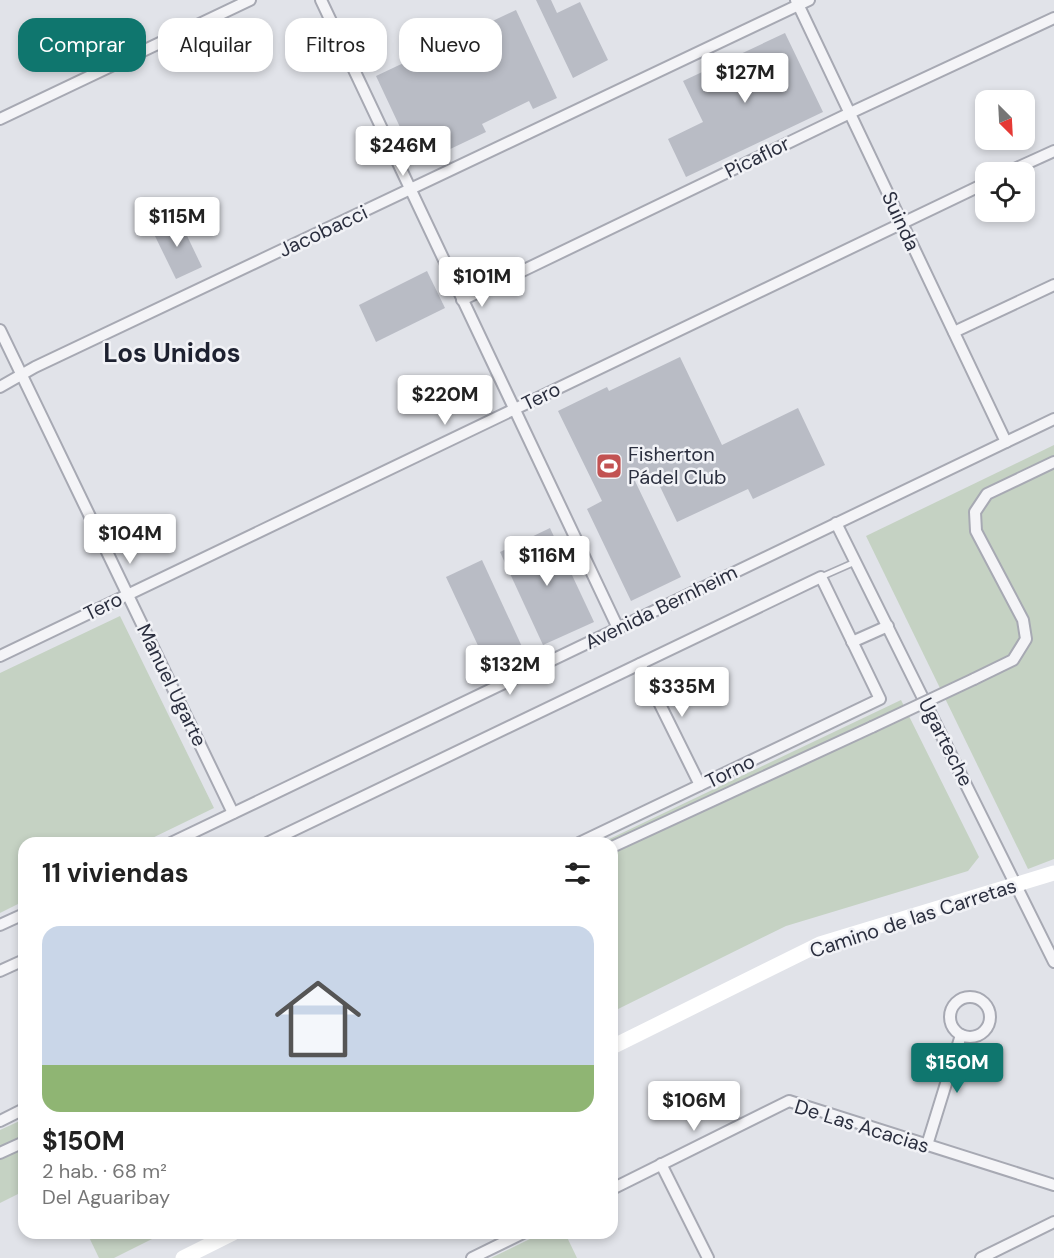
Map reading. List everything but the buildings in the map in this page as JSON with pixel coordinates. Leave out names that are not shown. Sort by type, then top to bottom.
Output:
[{"type":"street","points":[[0,119],[250,0]]},
{"type":"street","points":[[321,0],[618,628]]},
{"type":"street","name":"Jacobacci","points":[[0,387],[797,3],[809,0]]},
{"type":"street","name":"Suinda","points":[[797,3],[1006,442]]},
{"type":"street","name":"Picaflor","points":[[462,300],[850,113],[1054,18]]},
{"type":"street","points":[[1030,162],[1054,151]]},
{"type":"street","name":"Tero","points":[[0,656],[975,188]]},
{"type":"street","points":[[954,332],[1054,285]]},
{"type":"street","name":"Manuel Ugarte","points":[[0,330],[233,813]]},
{"type":"street","name":"Avenida Bernheim","points":[[183,837],[1054,419]]},
{"type":"street","points":[[618,844],[1013,660],[1026,639],[1023,620],[976,531],[975,512],[987,494],[1054,462]]},
{"type":"street","name":"Ugarteche","points":[[836,523],[1054,962]]},
{"type":"street","points":[[280,837],[821,578],[852,642],[888,626]]},
{"type":"street","name":"Torno","points":[[592,837],[880,699],[852,642]]},
{"type":"street","points":[[640,664],[700,785]]},
{"type":"street","name":"Camino de las Carretas","points":[[618,1044],[820,944],[1054,873]]},
{"type":"street","points":[[0,925],[18,917]]},
{"type":"street","points":[[0,971],[18,963]]},
{"type":"street","points":[[927,1145],[961,1035]]},
{"type":"street","name":"De Las Acacias","points":[[618,1186],[789,1101],[1054,1185]]},
{"type":"street","points":[[0,1120],[18,1112]]},
{"type":"street","points":[[0,1153],[18,1145]]},
{"type":"street","points":[[661,1164],[708,1258]]},
{"type":"street","points":[[981,1258],[1054,1222]]},
{"type":"street","points":[[183,1258],[221,1239]]},
{"type":"street","points":[[472,1258],[511,1239]]},
{"type":"lane","points":[[821,578],[855,561]]},
{"type":"green space","points":[[1054,445],[1054,859],[1028,869],[866,536]]},
{"type":"green space","points":[[120,616],[214,808],[154,837],[18,837],[18,904],[0,913],[0,673]]},
{"type":"green space","points":[[901,700],[979,857],[968,871],[786,926],[618,1009],[618,837],[614,837]]},
{"type":"green space","points":[[18,1122],[18,1194],[0,1203],[0,1130]]},
{"type":"green space","points":[[90,1239],[152,1239],[114,1258],[99,1258]]},
{"type":"green space","points":[[530,1239],[568,1239],[577,1258],[491,1258]]},
{"type":"place","name":"Fisherton Pádel Club","points":[[609,466]]},
{"type":"district","name":"Los Unidos","points":[[172,353]]}]
